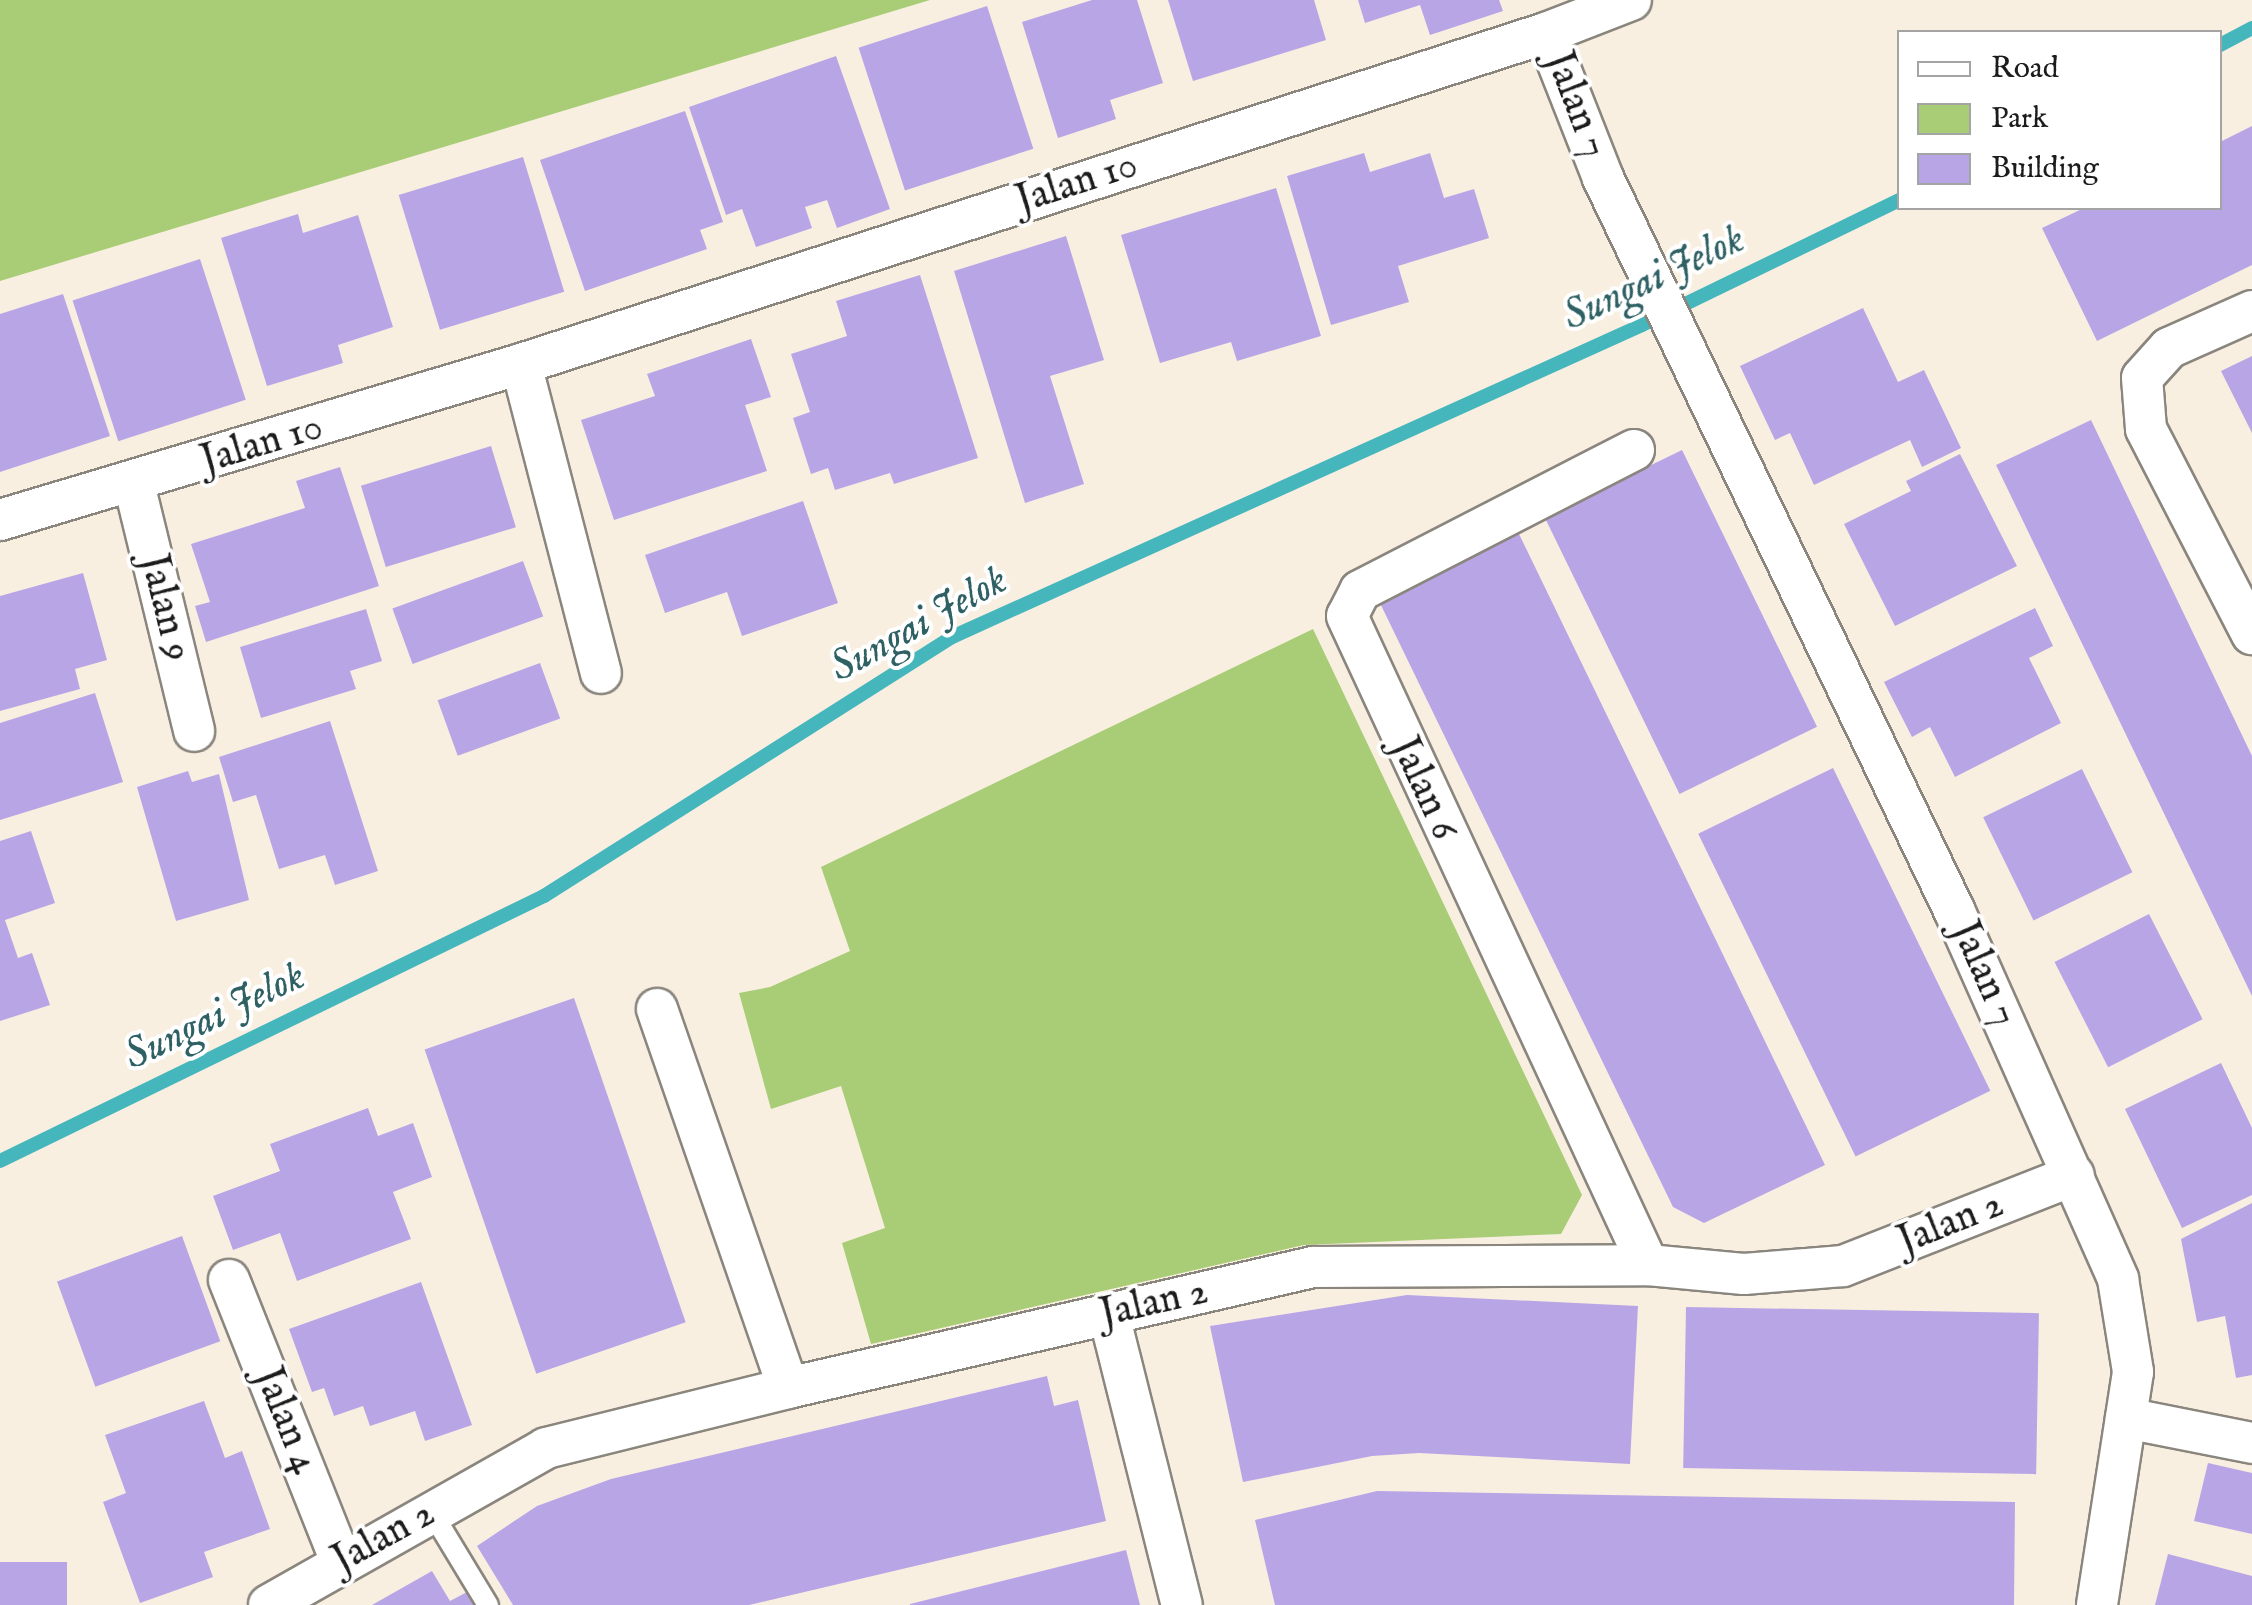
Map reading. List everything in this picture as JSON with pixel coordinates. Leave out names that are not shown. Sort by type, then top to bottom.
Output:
[{"type":"street","name":"Jalan 10","points":[[0,520],[134,484],[522,364],[1546,33],[1630,0]]},
{"type":"street","name":"Jalan 7","points":[[1546,33],[1602,178],[2074,1175],[2118,1279],[2133,1372],[2098,1605]]},
{"type":"street","points":[[2252,311],[2169,348],[2142,378],[2146,429],[2252,634]]},
{"type":"street","points":[[522,364],[601,673]]},
{"type":"street","name":"Jalan 6","points":[[1634,450],[1360,592],[1347,616],[1648,1265]]},
{"type":"street","name":"Jalan 9","points":[[134,484],[194,731]]},
{"type":"street","points":[[657,1009],[788,1388]]},
{"type":"street","name":"Jalan 2","points":[[270,1605],[546,1448],[788,1388],[1313,1267],[1648,1265],[1744,1274],[1843,1266],[2074,1175]]},
{"type":"street","name":"Jalan 4","points":[[228,1280],[341,1562]]},
{"type":"street","points":[[1109,1315],[1182,1605]]},
{"type":"street","points":[[2126,1418],[2252,1443]]},
{"type":"lane","points":[[431,1511],[488,1605]]},
{"type":"green space","points":[[0,0],[930,0],[0,281]]},
{"type":"green space","points":[[1313,629],[1582,1195],[1561,1234],[1304,1245],[871,1344],[842,1243],[885,1228],[841,1086],[771,1109],[739,993],[770,987],[850,951],[821,867]]},
{"type":"building","points":[[1092,0],[1137,0],[1163,83],[1110,100],[1116,119],[1058,138],[1022,22]]},
{"type":"building","points":[[1168,0],[1314,0],[1326,40],[1193,81]]},
{"type":"building","points":[[1358,0],[1499,0],[1503,11],[1430,35],[1420,5],[1365,23]]},
{"type":"building","points":[[987,6],[1033,149],[905,190],[859,48]]},
{"type":"building","points":[[836,56],[890,209],[837,228],[827,200],[805,207],[812,228],[756,247],[742,209],[726,215],[689,107]]},
{"type":"building","points":[[685,111],[723,222],[700,230],[707,249],[585,291],[540,160]]},
{"type":"building","points":[[2252,126],[2252,265],[2097,341],[2042,228],[2080,210],[2222,210],[2222,141]]},
{"type":"building","points":[[1364,153],[1370,172],[1430,153],[1444,198],[1474,189],[1489,238],[1398,266],[1409,302],[1331,325],[1287,176]]},
{"type":"building","points":[[523,157],[564,292],[440,330],[399,195]]},
{"type":"building","points":[[1276,188],[1321,336],[1237,361],[1231,342],[1160,363],[1121,235]]},
{"type":"building","points":[[298,214],[303,233],[358,215],[393,327],[338,345],[343,363],[267,386],[221,238]]},
{"type":"building","points":[[1066,236],[1104,360],[1050,376],[1084,484],[1025,503],[954,271]]},
{"type":"building","points":[[200,259],[246,400],[118,441],[73,300]]},
{"type":"building","points":[[920,275],[978,458],[894,484],[890,473],[835,490],[828,468],[811,474],[793,418],[810,412],[791,354],[847,336],[836,301]]},
{"type":"building","points":[[63,294],[110,436],[0,472],[0,314]]},
{"type":"building","points":[[1863,308],[1898,382],[1924,370],[1961,448],[1922,467],[1910,440],[1814,485],[1790,433],[1775,440],[1740,366]]},
{"type":"building","points":[[751,339],[771,397],[745,405],[767,471],[614,520],[581,420],[655,396],[647,374]]},
{"type":"building","points":[[2252,356],[2252,433],[2221,371]]},
{"type":"building","points":[[2091,420],[2252,756],[2252,996],[1996,465]]},
{"type":"building","points":[[491,446],[516,527],[386,567],[361,486]]},
{"type":"building","points":[[1682,450],[1817,727],[1680,794],[1544,517]]},
{"type":"building","points":[[1960,454],[2017,566],[1895,626],[1844,524],[1911,491],[1906,481]]},
{"type":"building","points":[[340,467],[379,586],[206,642],[195,606],[210,602],[191,544],[305,508],[296,481]]},
{"type":"building","points":[[803,501],[838,603],[742,636],[727,592],[665,613],[645,555]]},
{"type":"building","points":[[1518,532],[1825,1165],[1704,1223],[1673,1207],[1378,599]]},
{"type":"building","points":[[523,561],[543,616],[413,664],[392,609]]},
{"type":"building","points":[[83,573],[107,660],[75,669],[80,689],[0,711],[0,596]]},
{"type":"building","points":[[2035,608],[2053,646],[2029,658],[2061,723],[1955,777],[1930,727],[1912,737],[1884,682]]},
{"type":"building","points":[[366,609],[382,661],[350,671],[356,689],[261,718],[240,647]]},
{"type":"building","points":[[540,663],[560,718],[458,756],[438,700]]},
{"type":"building","points":[[95,693],[123,782],[0,820],[0,723]]},
{"type":"building","points":[[330,721],[378,871],[335,885],[325,855],[279,869],[256,795],[233,802],[219,757]]},
{"type":"building","points":[[1833,768],[1990,1091],[1856,1156],[1698,834]]},
{"type":"building","points":[[2082,769],[2132,872],[2034,921],[1983,817]]},
{"type":"building","points":[[188,771],[192,782],[219,774],[249,900],[176,921],[137,787]]},
{"type":"building","points":[[31,831],[55,903],[5,920],[18,958],[32,953],[50,1005],[0,1021],[0,841]]},
{"type":"building","points":[[2149,914],[2203,1019],[2108,1067],[2055,962]]},
{"type":"building","points":[[574,998],[686,1322],[536,1374],[425,1049]]},
{"type":"building","points":[[2221,1063],[2252,1128],[2252,1195],[2182,1228],[2125,1109]]},
{"type":"building","points":[[368,1108],[378,1136],[413,1123],[432,1177],[393,1192],[411,1239],[297,1281],[280,1233],[233,1250],[213,1196],[280,1171],[270,1144]]},
{"type":"building","points":[[2252,1203],[2252,1375],[2236,1378],[2225,1316],[2197,1322],[2181,1239]]},
{"type":"building","points":[[182,1236],[220,1341],[95,1387],[57,1281]]},
{"type":"building","points":[[421,1282],[472,1425],[425,1441],[415,1411],[370,1426],[363,1406],[334,1416],[324,1388],[312,1392],[289,1329]]},
{"type":"building","points":[[1407,1295],[1638,1306],[1630,1464],[1419,1453],[1372,1456],[1243,1482],[1210,1326]]},
{"type":"building","points":[[1686,1307],[2039,1313],[2036,1474],[1683,1468]]},
{"type":"building","points":[[1047,1376],[1054,1406],[1078,1400],[1106,1521],[749,1605],[513,1605],[477,1546],[537,1506],[611,1479]]},
{"type":"building","points":[[204,1401],[225,1458],[242,1451],[270,1529],[204,1552],[213,1577],[140,1603],[103,1502],[126,1493],[105,1435]]},
{"type":"building","points":[[2208,1463],[2252,1473],[2252,1534],[2194,1521]]},
{"type":"building","points":[[1377,1491],[2015,1502],[2014,1605],[1275,1605],[1255,1520]]},
{"type":"building","points":[[1126,1550],[1140,1605],[910,1605],[910,1604]]},
{"type":"building","points":[[2168,1554],[2252,1576],[2252,1605],[2155,1605]]},
{"type":"building","points":[[0,1562],[67,1562],[67,1605],[0,1605]]},
{"type":"building","points":[[432,1571],[450,1601],[467,1592],[475,1605],[372,1605]]},
{"type":"waterway","name":"Sungai Jelok","points":[[2222,44],[2252,28]]},
{"type":"waterway","name":"Sungai Jelok","points":[[0,1161],[544,896],[952,637],[1642,325],[1897,201]]}]
